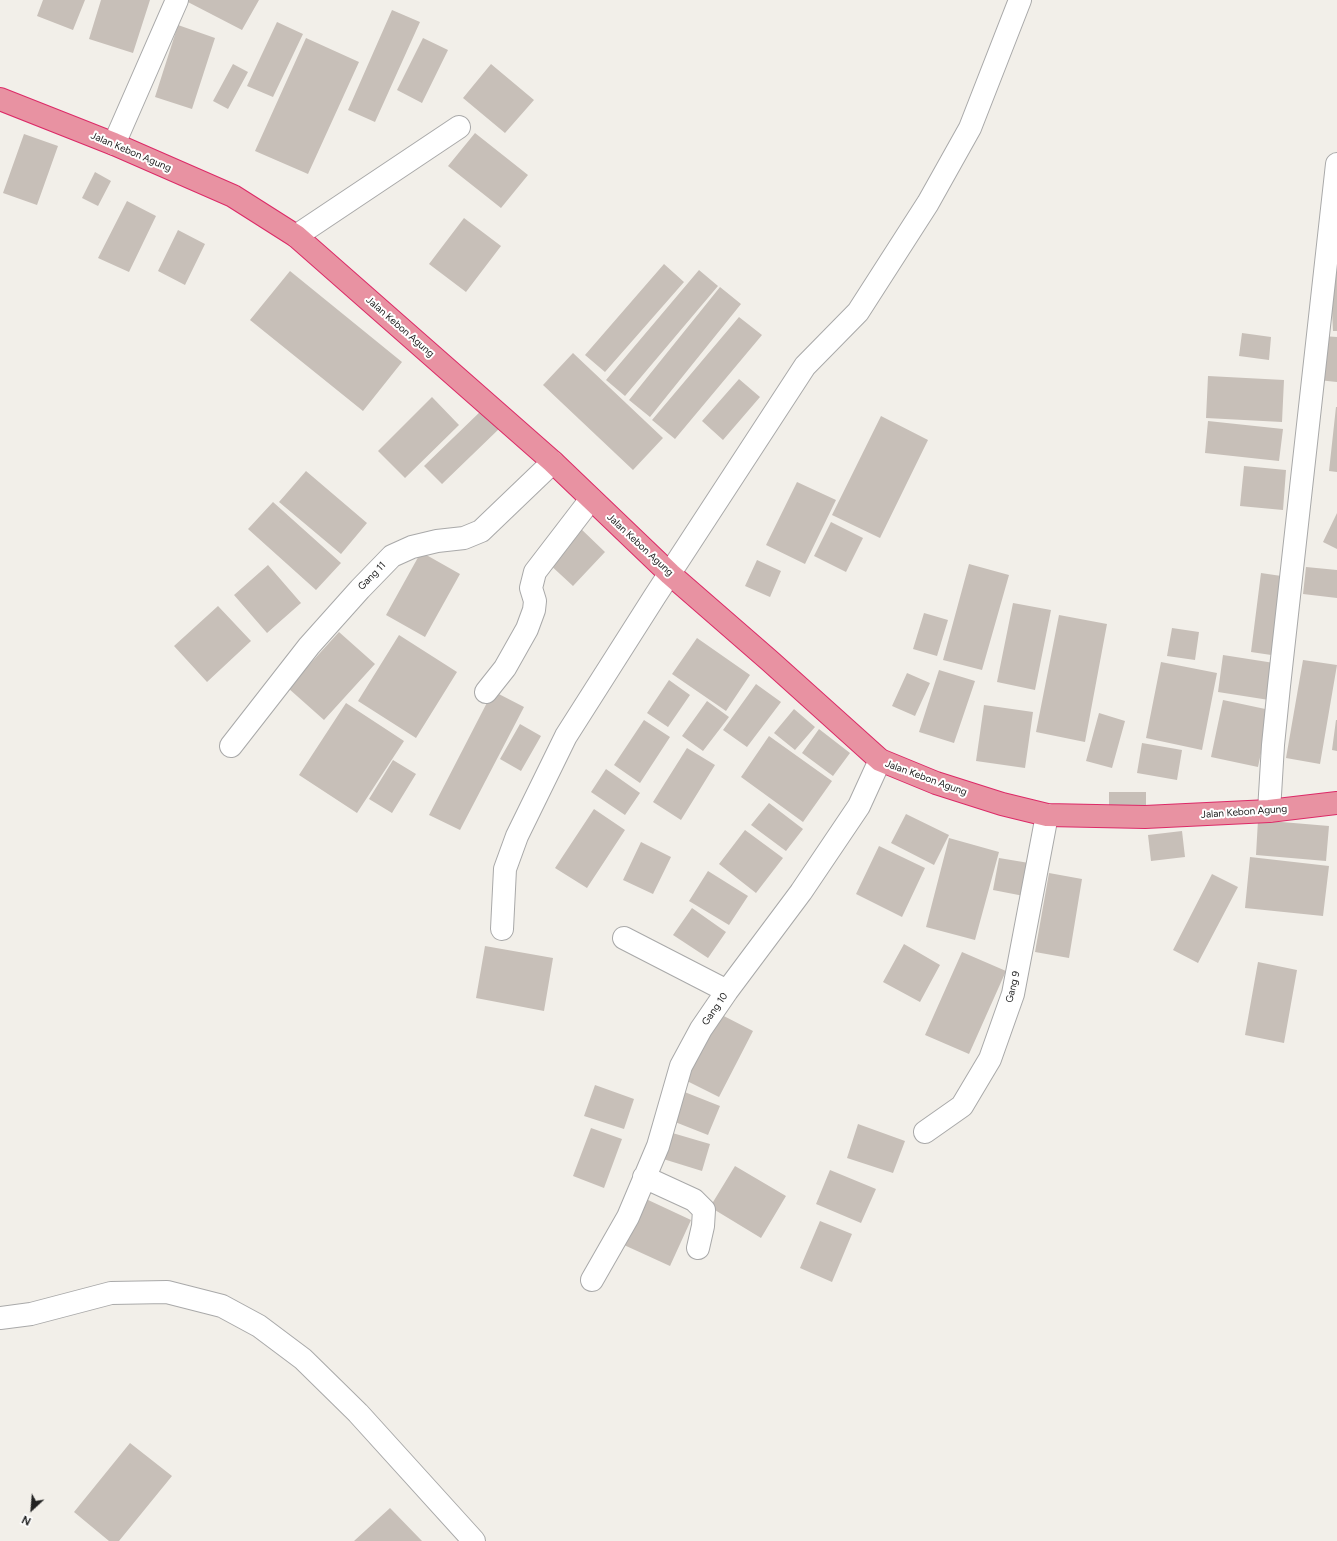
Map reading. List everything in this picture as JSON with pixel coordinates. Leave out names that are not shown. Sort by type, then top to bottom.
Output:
[{"type":"highway","name":"Jalan Kebon Agung","points":[[0,99],[114,144],[233,196],[296,236],[553,462],[670,574],[880,760],[936,783],[1002,804],[1047,815],[1145,817],[1269,811],[1337,803]]},
{"type":"street","points":[[114,144],[177,0]]},
{"type":"street","points":[[502,930],[505,869],[517,836],[566,736],[805,366],[858,312],[928,203],[970,128],[1020,0]]},
{"type":"street","points":[[296,236],[459,126]]},
{"type":"street","points":[[1269,811],[1272,745],[1337,164]]},
{"type":"street","name":"Gang 11","points":[[231,746],[309,646],[392,556],[412,547],[436,541],[464,538],[481,530],[553,462]]},
{"type":"street","points":[[486,692],[505,668],[527,629],[534,610],[535,601],[531,588],[535,572],[590,499]]},
{"type":"street","name":"Gang 10","points":[[592,1280],[628,1216],[658,1146],[682,1066],[701,1029],[727,991],[801,892],[859,806],[880,760]]},
{"type":"street","name":"Gang 9","points":[[925,1132],[962,1106],[990,1059],[1014,994],[1047,815]]},
{"type":"street","points":[[624,938],[727,991]]},
{"type":"street","points":[[644,1177],[694,1200],[704,1210],[698,1248]]},
{"type":"street","points":[[0,1318],[31,1314],[111,1293],[167,1292],[222,1306],[259,1326],[303,1359],[358,1413],[474,1541]]},
{"type":"building","points":[[43,0],[85,0],[73,30],[37,16]]},
{"type":"building","points":[[101,0],[150,0],[133,53],[89,39]]},
{"type":"building","points":[[184,0],[259,0],[242,30]]},
{"type":"building","points":[[392,10],[420,22],[375,122],[348,110]]},
{"type":"building","points":[[277,22],[303,34],[273,97],[247,86]]},
{"type":"building","points":[[178,25],[215,38],[192,109],[155,97]]},
{"type":"building","points":[[306,38],[359,62],[308,174],[255,151]]},
{"type":"building","points":[[423,38],[448,50],[422,103],[397,90]]},
{"type":"building","points":[[233,64],[248,72],[228,109],[213,101]]},
{"type":"building","points":[[491,64],[534,100],[505,133],[463,98]]},
{"type":"building","points":[[475,133],[528,175],[501,208],[448,166]]},
{"type":"building","points":[[24,134],[58,146],[37,205],[3,193]]},
{"type":"building","points":[[95,172],[111,181],[98,206],[82,198]]},
{"type":"building","points":[[127,201],[156,216],[129,272],[98,258]]},
{"type":"building","points":[[464,218],[501,246],[466,292],[429,264]]},
{"type":"building","points":[[178,230],[205,244],[185,285],[158,271]]},
{"type":"building","points":[[664,264],[684,282],[605,372],[585,355]]},
{"type":"building","points":[[699,270],[718,286],[625,396],[606,380]]},
{"type":"building","points":[[1330,270],[1337,270],[1337,331],[1333,331]]},
{"type":"building","points":[[290,271],[402,362],[363,411],[250,320]]},
{"type":"building","points":[[720,287],[741,304],[650,417],[629,400]]},
{"type":"building","points":[[739,317],[762,335],[675,439],[652,420]]},
{"type":"building","points":[[1242,333],[1271,337],[1269,360],[1239,356]]},
{"type":"building","points":[[1323,336],[1337,337],[1337,382],[1318,380]]},
{"type":"building","points":[[573,353],[663,438],[633,470],[543,385]]},
{"type":"building","points":[[1208,376],[1284,380],[1282,422],[1206,418]]},
{"type":"building","points":[[739,379],[760,397],[723,440],[702,421]]},
{"type":"building","points":[[432,397],[459,425],[405,478],[378,451]]},
{"type":"building","points":[[1337,407],[1337,472],[1329,471]]},
{"type":"building","points":[[483,409],[501,427],[442,484],[424,466]]},
{"type":"building","points":[[881,416],[928,440],[880,538],[832,515]]},
{"type":"building","points":[[1208,421],[1283,429],[1279,461],[1205,453]]},
{"type":"building","points":[[1244,466],[1286,470],[1283,510],[1240,506]]},
{"type":"building","points":[[306,471],[367,523],[341,554],[279,502]]},
{"type":"building","points":[[797,482],[836,500],[805,564],[766,545]]},
{"type":"building","points":[[273,502],[341,563],[316,590],[248,529]]},
{"type":"building","points":[[1337,513],[1337,549],[1323,542]]},
{"type":"building","points":[[831,522],[863,538],[846,572],[814,556]]},
{"type":"building","points":[[579,527],[605,552],[573,586],[547,562]]},
{"type":"building","points":[[421,552],[460,574],[425,637],[386,615]]},
{"type":"building","points":[[757,560],[781,571],[770,597],[745,586]]},
{"type":"building","points":[[969,564],[1009,575],[982,670],[943,660]]},
{"type":"building","points":[[268,565],[301,603],[267,633],[234,595]]},
{"type":"building","points":[[1306,567],[1337,570],[1337,598],[1303,594]]},
{"type":"building","points":[[1261,573],[1288,577],[1278,656],[1251,652]]},
{"type":"building","points":[[1013,603],[1051,610],[1035,690],[997,682]]},
{"type":"building","points":[[218,606],[251,641],[207,682],[174,646]]},
{"type":"building","points":[[924,613],[948,620],[937,656],[913,649]]},
{"type":"building","points":[[1059,615],[1107,624],[1085,742],[1036,732]]},
{"type":"building","points":[[1172,628],[1199,632],[1195,660],[1167,656]]},
{"type":"building","points":[[339,632],[375,664],[324,720],[288,688]]},
{"type":"building","points":[[399,635],[457,672],[416,738],[358,701]]},
{"type":"building","points":[[697,638],[750,675],[726,711],[672,674]]},
{"type":"building","points":[[1223,655],[1274,663],[1269,700],[1218,692]]},
{"type":"building","points":[[1303,660],[1337,665],[1320,764],[1286,758]]},
{"type":"building","points":[[1161,662],[1217,673],[1202,750],[1146,738]]},
{"type":"building","points":[[939,670],[975,681],[954,743],[919,732]]},
{"type":"building","points":[[907,673],[930,683],[915,716],[892,706]]},
{"type":"building","points":[[669,680],[690,695],[668,727],[647,713]]},
{"type":"building","points":[[756,684],[781,702],[747,747],[723,730]]},
{"type":"building","points":[[493,691],[524,707],[460,830],[429,815]]},
{"type":"building","points":[[1223,700],[1270,710],[1258,767],[1211,757]]},
{"type":"building","points":[[707,701],[729,717],[703,751],[682,736]]},
{"type":"building","points":[[346,703],[404,741],[357,813],[299,775]]},
{"type":"building","points":[[984,705],[1033,712],[1025,768],[976,761]]},
{"type":"building","points":[[794,709],[815,727],[795,750],[774,733]]},
{"type":"building","points":[[1099,713],[1125,721],[1112,768],[1086,761]]},
{"type":"building","points":[[644,720],[670,737],[640,783],[614,765]]},
{"type":"building","points":[[1337,720],[1337,751],[1332,750]]},
{"type":"building","points":[[520,724],[541,736],[521,771],[500,759]]},
{"type":"building","points":[[819,729],[850,753],[833,776],[802,753]]},
{"type":"building","points":[[769,736],[832,781],[803,822],[741,777]]},
{"type":"building","points":[[1142,743],[1182,750],[1177,780],[1137,773]]},
{"type":"building","points":[[687,748],[715,765],[681,820],[653,802]]},
{"type":"building","points":[[393,760],[416,774],[392,813],[369,799]]},
{"type":"building","points":[[606,769],[640,793],[625,815],[591,792]]},
{"type":"building","points":[[1109,792],[1146,792],[1146,807],[1109,806]]},
{"type":"building","points":[[769,803],[803,829],[786,851],[751,825]]},
{"type":"building","points":[[594,809],[625,830],[587,888],[555,868]]},
{"type":"building","points":[[906,814],[949,835],[934,865],[891,843]]},
{"type":"building","points":[[1258,820],[1329,826],[1326,861],[1256,855]]},
{"type":"building","points":[[745,830],[783,858],[756,893],[719,864]]},
{"type":"building","points":[[1182,831],[1185,857],[1151,861],[1148,835]]},
{"type":"building","points":[[949,838],[999,852],[975,940],[926,927]]},
{"type":"building","points":[[641,842],[671,857],[653,894],[623,880]]},
{"type":"building","points":[[879,846],[925,868],[902,917],[856,894]]},
{"type":"building","points":[[1250,857],[1329,866],[1323,916],[1245,908]]},
{"type":"building","points":[[999,858],[1035,864],[1029,897],[993,890]]},
{"type":"building","points":[[708,871],[748,896],[729,925],[689,901]]},
{"type":"building","points":[[1049,873],[1082,879],[1069,958],[1035,952]]},
{"type":"building","points":[[1212,874],[1238,887],[1198,963],[1173,950]]},
{"type":"building","points":[[692,908],[726,932],[708,958],[673,935]]},
{"type":"building","points":[[904,944],[940,965],[920,1002],[883,982]]},
{"type":"building","points":[[485,946],[553,958],[544,1011],[476,998]]},
{"type":"building","points":[[962,952],[1006,971],[969,1054],[925,1035]]},
{"type":"building","points":[[1258,962],[1297,970],[1284,1043],[1245,1035]]},
{"type":"building","points":[[716,1012],[753,1031],[719,1097],[683,1079]]},
{"type":"building","points":[[595,1085],[634,1099],[624,1129],[584,1116]]},
{"type":"building","points":[[682,1091],[720,1106],[708,1135],[670,1120]]},
{"type":"building","points":[[858,1124],[905,1141],[893,1173],[847,1158]]},
{"type":"building","points":[[591,1128],[622,1139],[604,1188],[573,1176]]},
{"type":"building","points":[[669,1132],[710,1144],[702,1171],[660,1158]]},
{"type":"building","points":[[735,1166],[786,1196],[761,1238],[710,1207]]},
{"type":"building","points":[[830,1170],[876,1189],[861,1223],[816,1204]]},
{"type":"building","points":[[646,1199],[691,1220],[670,1266],[624,1245]]},
{"type":"building","points":[[820,1221],[852,1234],[832,1282],[800,1268]]},
{"type":"building","points":[[130,1443],[172,1476],[119,1541],[109,1541],[74,1512]]},
{"type":"building","points":[[390,1508],[422,1541],[354,1541]]}]
